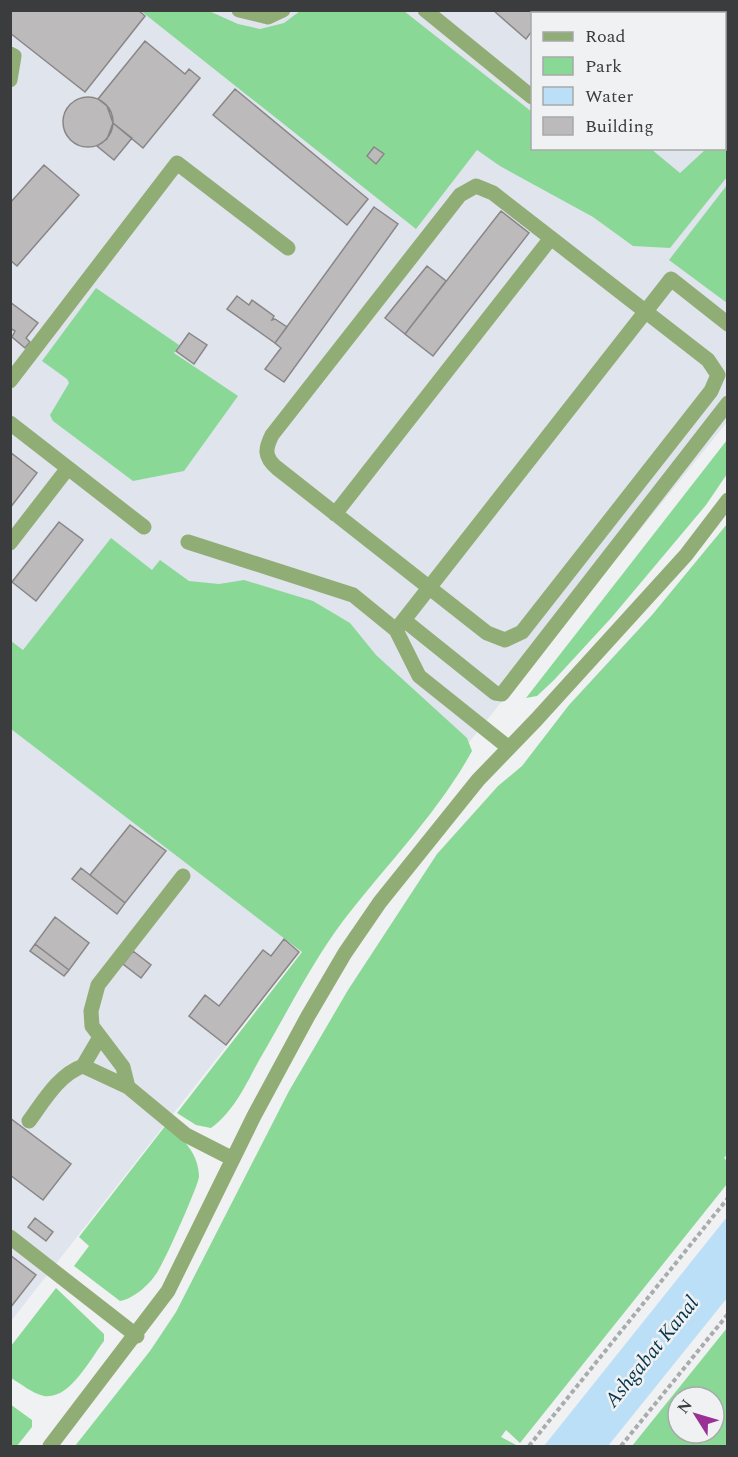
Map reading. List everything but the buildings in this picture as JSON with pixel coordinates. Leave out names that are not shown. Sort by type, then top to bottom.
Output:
[{"type":"street","points":[[238,10],[268,17],[283,10]]},
{"type":"street","points":[[425,10],[531,96]]},
{"type":"street","points":[[10,54],[14,57],[10,80]]},
{"type":"street","points":[[10,381],[177,163],[288,248]]},
{"type":"street","points":[[476,186],[485,188],[551,238],[715,367],[718,375],[716,383],[529,623],[513,638],[496,638],[269,461],[267,445],[359,324],[468,188],[476,186]]},
{"type":"street","points":[[335,514],[551,238]]},
{"type":"street","points":[[400,625],[671,279],[728,324]]},
{"type":"street","points":[[188,542],[353,595],[400,625],[495,693],[502,694],[728,403]]},
{"type":"street","points":[[10,423],[144,527]]},
{"type":"street","points":[[10,543],[68,468]]},
{"type":"street","points":[[51,1446],[137,1336],[168,1292],[233,1159],[308,1016],[345,953],[426,843],[478,780],[686,555],[728,500]]},
{"type":"street","points":[[400,625],[419,676],[509,748]]},
{"type":"street","points":[[128,1087],[123,1067],[92,1026],[91,1011],[98,986],[183,876]]},
{"type":"street","points":[[29,1121],[58,1083],[74,1069],[83,1066],[100,1037]]},
{"type":"street","points":[[83,1066],[128,1087],[186,1135],[233,1159]]},
{"type":"street","points":[[10,1237],[137,1336]]},
{"type":"path","points":[[529,1446],[728,1198]]},
{"type":"path","points":[[621,1446],[728,1314]]},
{"type":"shaded area","points":[[11,11],[605,11],[607,12],[531,12],[531,150],[726,150],[727,108],[727,422],[300,952],[11,1321]]},
{"type":"shaded area","points":[[727,11],[727,86],[726,12],[622,12]]},
{"type":"green space","points":[[141,11],[209,11],[238,24],[260,29],[284,23],[300,11],[404,11],[531,111],[531,150],[652,150],[680,173],[705,150],[726,150],[726,88],[728,89],[727,177],[670,248],[633,246],[593,217],[500,166],[477,150],[416,229]]},
{"type":"green space","points":[[727,185],[727,303],[669,260]]},
{"type":"green space","points":[[96,288],[179,345],[174,353],[238,396],[184,471],[133,481],[53,421],[50,415],[69,383],[67,379],[42,361]]},
{"type":"green space","points":[[727,440],[727,474],[706,505],[612,617],[554,680],[537,696],[526,698]]},
{"type":"green space","points":[[727,524],[728,1153],[724,1158],[727,1161],[727,1184],[520,1443],[506,1430],[501,1437],[518,1446],[75,1446],[150,1351],[176,1312],[289,1091],[348,990],[437,854],[498,786],[522,766],[569,705],[652,615]]},
{"type":"green space","points":[[111,538],[152,570],[160,560],[189,581],[219,584],[244,580],[313,601],[350,623],[376,655],[467,738],[472,751],[444,796],[332,936],[302,984],[242,1092],[211,1128],[196,1125],[177,1113],[302,952],[11,729],[11,641],[23,650]]},
{"type":"green space","points":[[166,1125],[189,1147],[196,1161],[199,1177],[180,1226],[156,1274],[140,1291],[120,1301],[74,1266],[89,1246],[79,1237]]},
{"type":"green space","points":[[56,1288],[104,1334],[104,1341],[71,1385],[53,1396],[44,1396],[31,1391],[11,1378],[11,1346]]},
{"type":"green space","points":[[727,1328],[727,1446],[632,1446],[666,1404],[666,1445],[726,1445],[726,1385],[681,1385]]},
{"type":"green space","points":[[10,1404],[32,1420],[32,1427],[17,1446],[11,1446]]},
{"type":"water","name":"Ashgabat Kanal","points":[[727,1217],[727,1298],[608,1446],[544,1446]]}]
